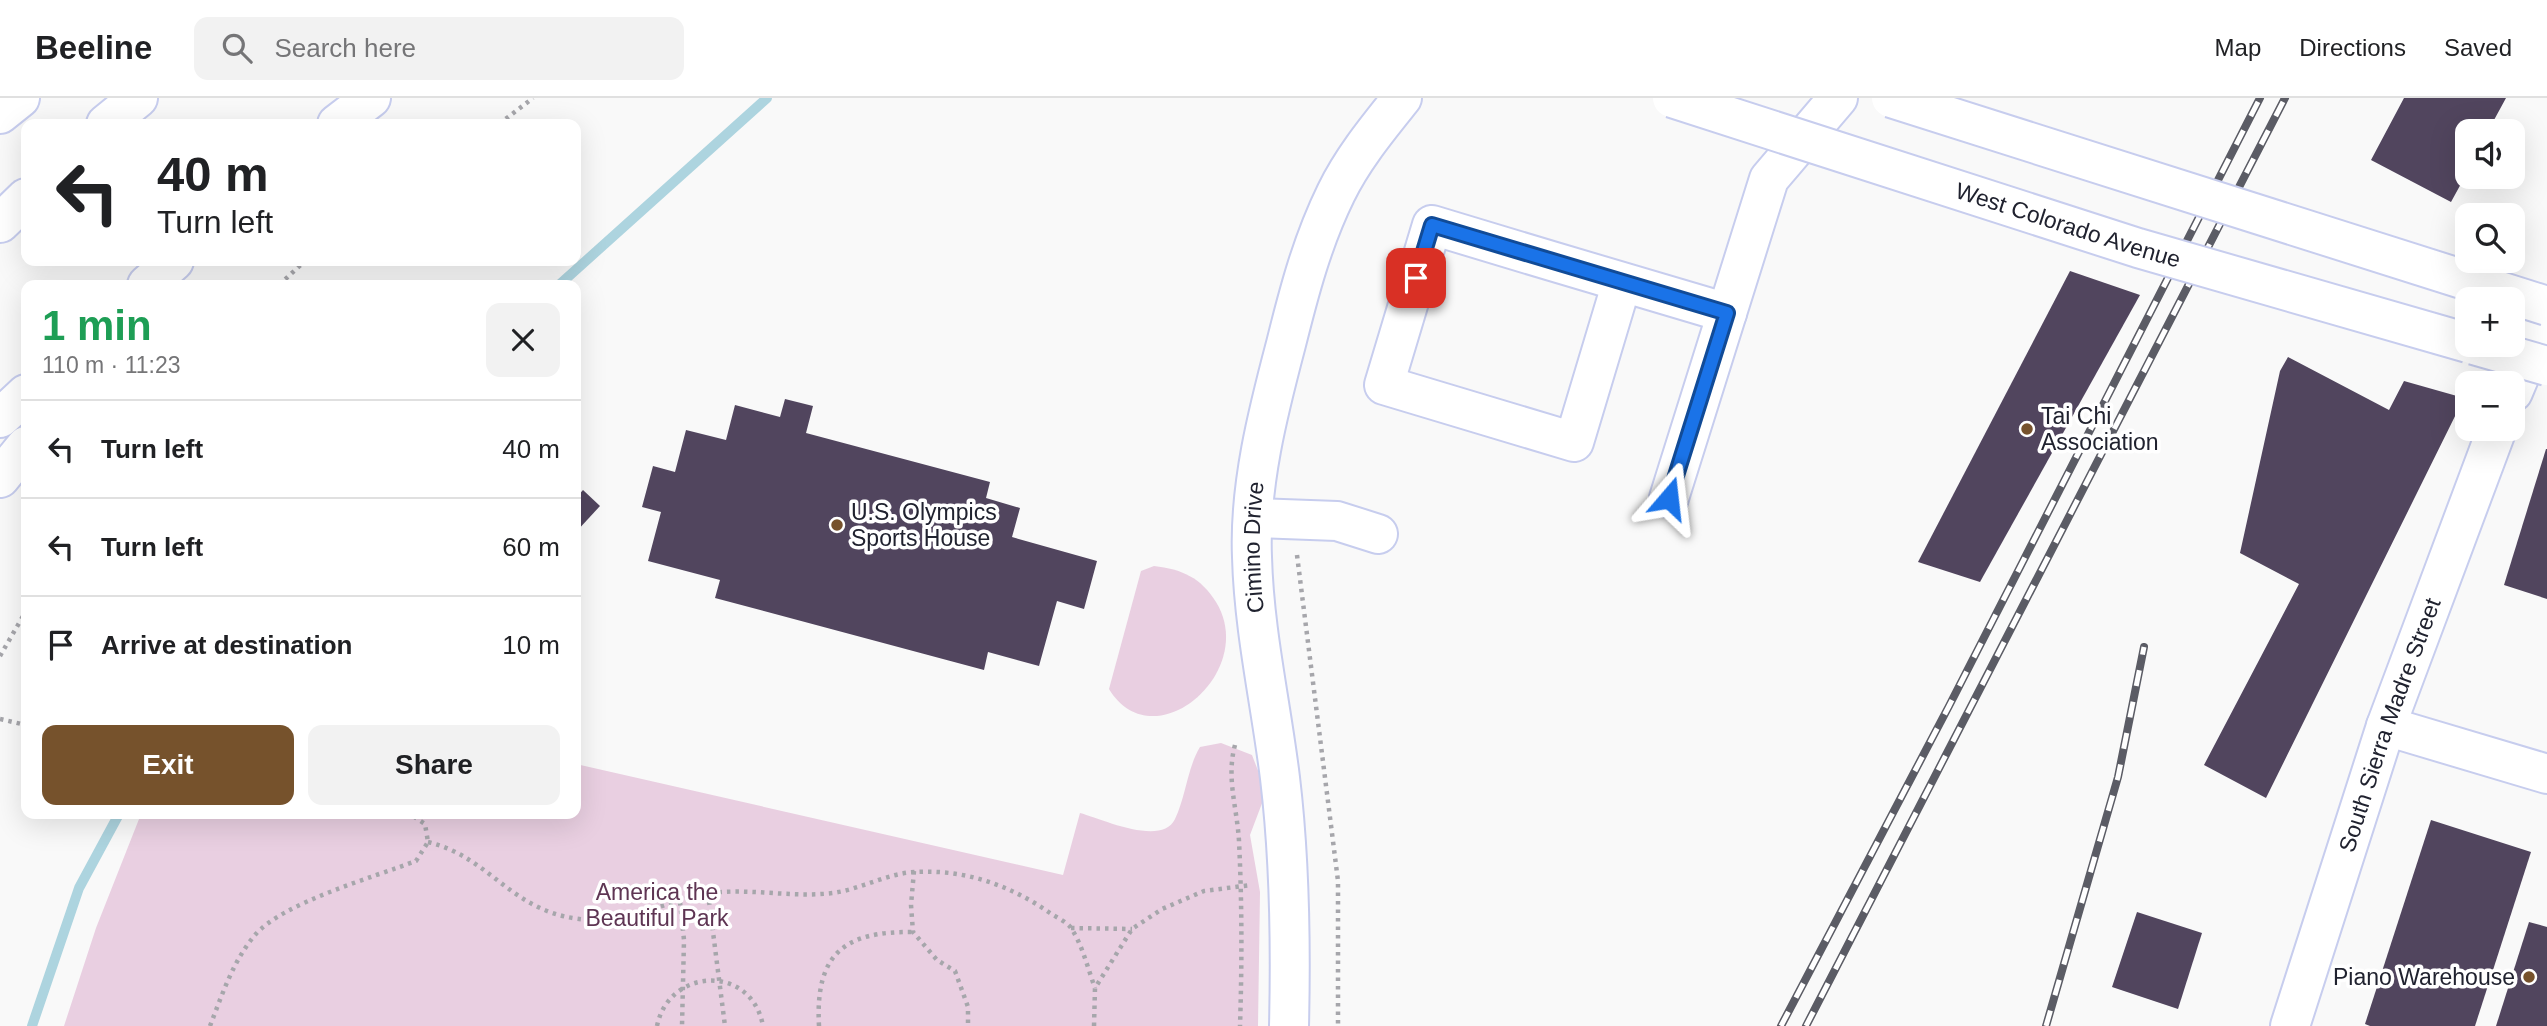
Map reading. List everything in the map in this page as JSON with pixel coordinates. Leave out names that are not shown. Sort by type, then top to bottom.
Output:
[{"type":"main road","points":[[0,114],[20,98]]},
{"type":"main road","points":[[112,119],[138,98]]},
{"type":"main road","points":[[344,119],[371,98]]},
{"type":"main road","name":"Cimino Drive","points":[[1289,1026],[1290,881],[1279,776],[1259,648],[1252,557],[1253,518],[1274,389],[1306,266],[1328,211],[1366,143],[1402,98]]},
{"type":"main road","name":"West Colorado Avenue","points":[[1672,98],[2138,248],[2455,339]]},
{"type":"main road","points":[[1669,498],[1769,179],[1838,98]]},
{"type":"main road","points":[[1891,98],[2547,306]]},
{"type":"main road","points":[[0,223],[21,203]]},
{"type":"main road","points":[[1622,282],[1574,442],[1384,385],[1432,225],[1727,313]]},
{"type":"main road","points":[[152,280],[169,266]]},
{"type":"main road","points":[[160,280],[171,266]]},
{"type":"main road","points":[[2522,371],[2536,337],[2547,321]]},
{"type":"main road","points":[[2516,357],[2547,366]]},
{"type":"main road","points":[[0,418],[21,399]]},
{"type":"main road","name":"South Sierra Madre Street","points":[[2290,1026],[2386,726],[2493,441]]},
{"type":"main road","points":[[0,478],[21,452]]},
{"type":"main road","points":[[1253,518],[1337,521],[1378,534]]},
{"type":"main road","points":[[2386,726],[2547,774]]},
{"type":"path","points":[[506,119],[533,98]]},
{"type":"path","points":[[284,280],[300,266]]},
{"type":"path","points":[[1292,519],[1338,881],[1338,1026]]},
{"type":"path","points":[[0,656],[21,620]]},
{"type":"path","points":[[0,647],[9,641]]},
{"type":"path","points":[[2,720],[21,724]]},
{"type":"path","points":[[1238,734],[1229,767],[1238,825],[1241,886],[1240,1026]]},
{"type":"path","points":[[210,1026],[234,965],[256,933],[285,912],[416,861],[428,842],[425,824],[418,819]]},
{"type":"path","points":[[428,842],[451,847],[471,858],[512,894],[537,908],[566,917],[621,919],[708,893],[834,892],[914,872],[982,878],[1019,892],[1071,928],[1096,988],[1094,1026]]},
{"type":"path","points":[[914,872],[911,905],[913,932],[937,960],[955,971],[968,1007],[968,1026]]},
{"type":"path","points":[[1096,988],[1132,929],[1162,909],[1204,891],[1254,884]]},
{"type":"path","points":[[708,893],[722,981],[725,1026]]},
{"type":"path","points":[[680,902],[684,987],[682,1026]]},
{"type":"path","points":[[1071,928],[1132,929]]},
{"type":"path","points":[[819,1026],[819,988],[828,966],[844,947],[863,935],[913,932]]},
{"type":"path","points":[[657,1026],[660,1012],[668,998],[684,987],[702,981],[722,981],[741,988],[756,1003],[763,1026]]},
{"type":"green space","points":[[1154,566],[1182,572],[1204,587],[1216,602],[1226,629],[1224,655],[1213,680],[1195,699],[1174,712],[1150,716],[1128,709],[1109,689],[1141,571]]},
{"type":"green space","name":"America the Beautiful Park","points":[[1221,743],[1252,755],[1262,781],[1264,798],[1250,835],[1260,892],[1258,1026],[64,1026],[96,928],[139,819],[581,819],[581,765],[1063,875],[1080,813],[1131,829],[1158,831],[1168,827],[1179,810],[1192,764],[1200,747]]},
{"type":"building","points":[[2404,98],[2506,98],[2495,119],[2455,119],[2455,189],[2458,189],[2451,202],[2371,160]]},
{"type":"building","name":"Tai Chi Association","points":[[2070,271],[2140,295],[1980,582],[1918,562]]},
{"type":"building","points":[[2288,357],[2389,410],[2404,381],[2455,395],[2455,416],[2266,798],[2204,765],[2299,584],[2240,553],[2280,371]]},
{"type":"building","name":"U.S. Olympics Sports House","points":[[785,399],[813,406],[806,433],[990,482],[986,498],[1020,508],[1012,537],[1097,561],[1084,609],[1057,601],[1039,666],[988,652],[984,670],[715,598],[720,580],[648,561],[661,512],[642,507],[653,466],[675,472],[686,430],[726,440],[735,405],[780,417]]},
{"type":"building","points":[[2547,449],[2547,599],[2504,585]]},
{"type":"building","points":[[583,490],[600,506],[581,527]]},
{"type":"building","points":[[2431,820],[2531,852],[2475,1026],[2370,1026],[2365,1024]]},
{"type":"building","points":[[2137,912],[2202,933],[2178,1009],[2112,987]]},
{"type":"building","name":"Piano Warehouse","points":[[2529,922],[2547,927],[2547,1026],[2496,1026]]},
{"type":"waterway","points":[[581,265],[767,98]]},
{"type":"waterway","points":[[565,280],[580,266]]},
{"type":"waterway","points":[[32,1026],[79,888],[116,819]]},
{"type":"railway","points":[[1781,1026],[1949,706],[2260,98]]},
{"type":"railway","points":[[1806,1026],[2285,98]]},
{"type":"railway","points":[[2046,1026],[2118,777],[2144,647]]},
{"type":"place","name":"Tai Chi Association","points":[[2027,429]]},
{"type":"place","name":"U.S. Olympics Sports House","points":[[837,525]]},
{"type":"place","name":"Piano Warehouse","points":[[2529,977]]},
{"type":"route","points":[[1416,278],[1432,225],[1727,313],[1669,498]]}]
